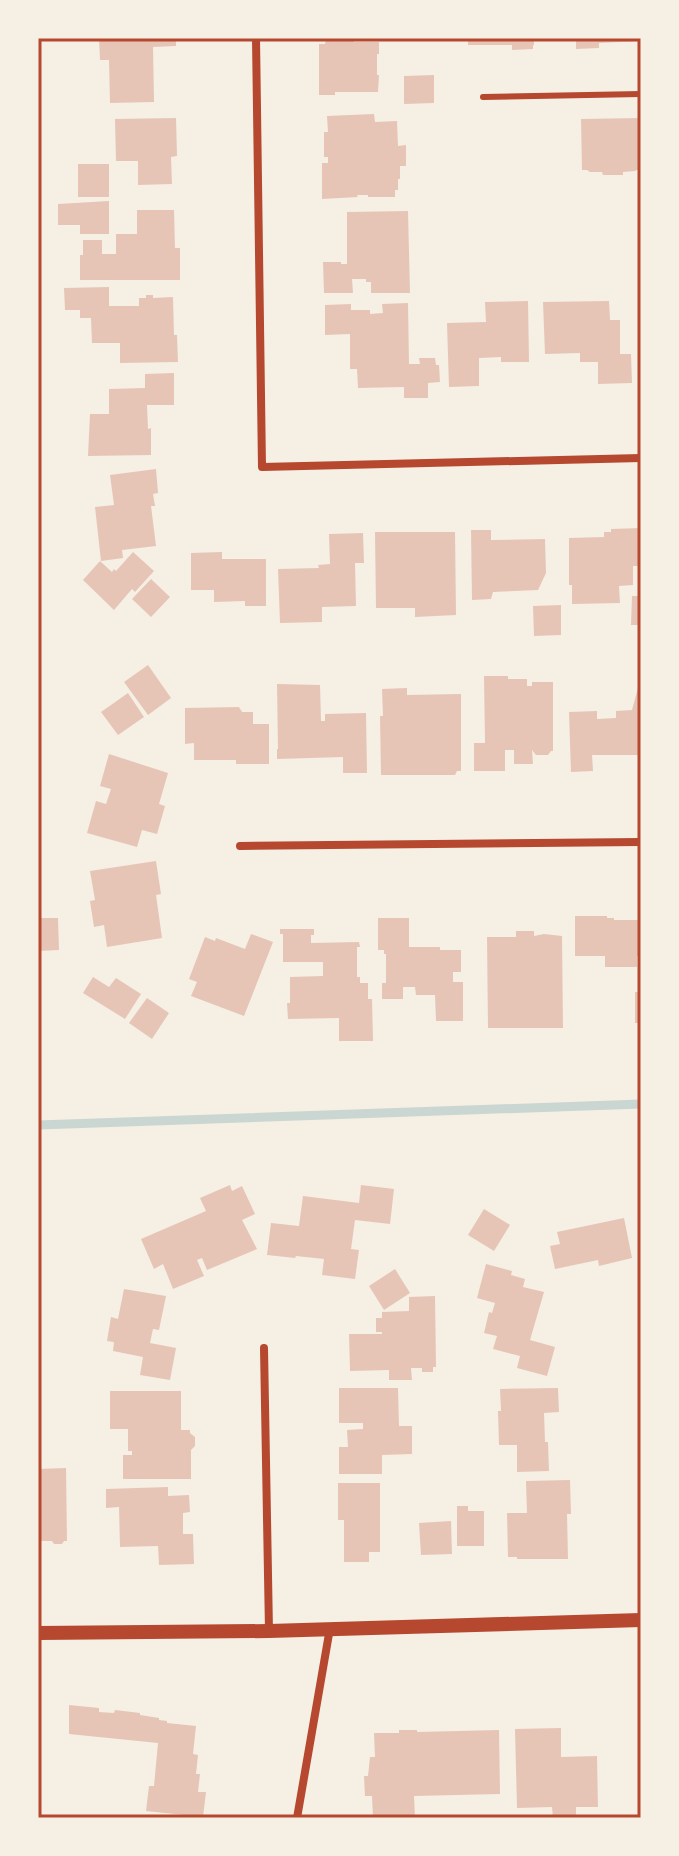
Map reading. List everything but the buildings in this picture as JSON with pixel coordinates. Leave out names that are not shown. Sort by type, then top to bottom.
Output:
[{"type":"street","points":[[256,38],[262,467],[641,458]]},
{"type":"street","points":[[240,846],[641,842]]},
{"type":"street","points":[[264,1348],[269,1631]]},
{"type":"street","points":[[38,1633],[269,1631],[641,1620]]},
{"type":"street","points":[[297,1818],[330,1628]]},
{"type":"lane","points":[[483,97],[641,94]]},
{"type":"waterway","points":[[38,1125],[641,1104]]}]
